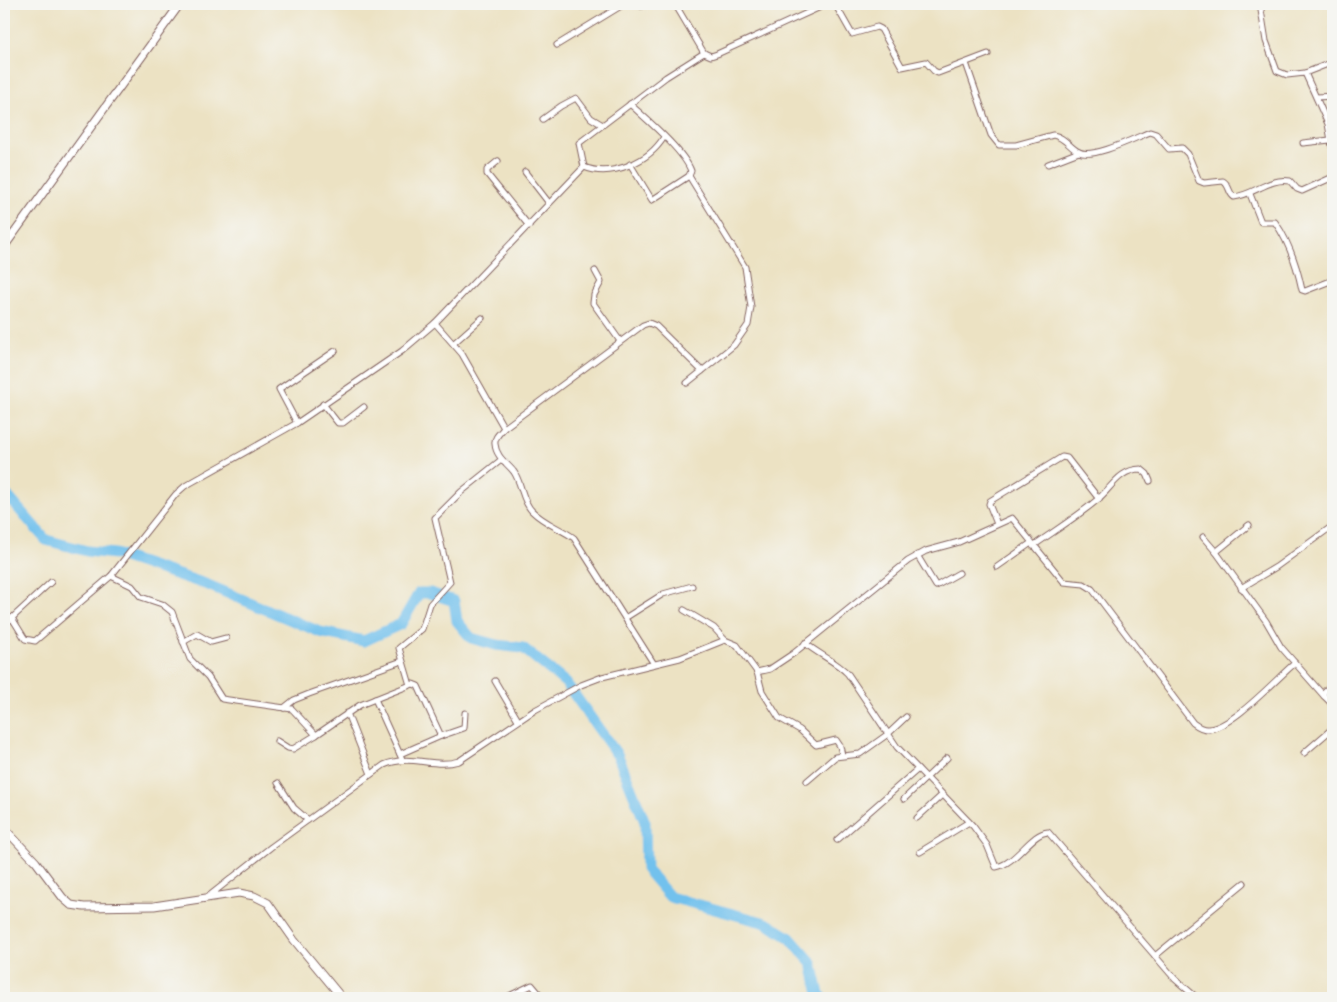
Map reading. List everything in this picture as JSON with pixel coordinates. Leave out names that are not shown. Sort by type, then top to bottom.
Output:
[{"type":"street","points":[[4,247],[180,4]]},
{"type":"street","points":[[557,45],[624,4]]},
{"type":"street","points":[[636,4],[641,6],[649,4]]},
{"type":"street","points":[[675,4],[704,54],[711,56],[827,4]]},
{"type":"street","points":[[835,4],[852,34],[876,27],[881,29],[902,67],[926,62],[934,71],[938,72],[988,54]]},
{"type":"street","points":[[1260,4],[1266,41],[1277,70],[1287,75],[1304,73],[1333,62]]},
{"type":"street","points":[[584,167],[578,143],[666,77],[704,54]]},
{"type":"street","points":[[966,63],[991,135],[999,145],[1016,145],[1053,135],[1059,136],[1079,152],[1091,154],[1150,132],[1156,134],[1169,149],[1182,148],[1188,154],[1199,181],[1204,184],[1223,181],[1228,185],[1231,195],[1234,197],[1250,194],[1272,182],[1290,181],[1297,189],[1302,191],[1333,177]]},
{"type":"street","points":[[1304,73],[1330,124],[1330,140],[1333,151]]},
{"type":"street","points":[[1317,97],[1333,96]]},
{"type":"street","points":[[543,119],[576,98],[591,118],[601,124]]},
{"type":"street","points":[[630,104],[664,137],[689,165],[691,171],[689,176],[652,200],[630,164]]},
{"type":"street","points":[[584,167],[608,171],[630,164],[652,151],[664,137]]},
{"type":"street","points":[[1303,143],[1330,140]]},
{"type":"street","points":[[1048,164],[1079,152]]},
{"type":"street","points":[[498,162],[487,170],[487,174],[529,226]]},
{"type":"street","points":[[12,618],[25,639],[35,641],[111,576],[176,494],[185,486],[297,423],[394,357],[435,323],[584,167]]},
{"type":"street","points":[[526,172],[550,203]]},
{"type":"street","points":[[687,383],[734,345],[748,325],[752,307],[745,267],[689,176]]},
{"type":"street","points":[[1250,194],[1261,222],[1275,222],[1279,228],[1294,260],[1302,290],[1305,291],[1333,280]]},
{"type":"street","points":[[595,271],[601,282],[594,295],[593,302],[620,342]]},
{"type":"street","points":[[454,343],[482,318]]},
{"type":"street","points":[[435,323],[454,343],[474,372],[504,428]]},
{"type":"street","points":[[654,664],[574,538],[562,530],[547,524],[531,509],[514,473],[502,460],[494,445],[495,439],[504,428],[643,325],[650,323],[665,334],[702,371]]},
{"type":"street","points":[[297,423],[278,389],[335,351]]},
{"type":"street","points":[[323,404],[338,423],[343,423],[364,407]]},
{"type":"street","points":[[997,524],[988,504],[990,501],[1062,457],[1067,458],[1099,499]]},
{"type":"street","points":[[410,685],[399,648],[424,626],[426,613],[434,599],[450,582],[435,518],[461,492],[502,460]]},
{"type":"street","points":[[997,567],[1099,499],[1114,481],[1136,470],[1144,471],[1150,482]]},
{"type":"street","points":[[757,672],[770,669],[806,643],[917,555],[959,542],[997,524],[1015,519],[1032,544],[1064,582],[1084,584],[1092,589],[1199,728],[1210,729],[1223,724],[1247,707],[1272,682],[1295,663]]},
{"type":"street","points":[[1216,552],[1249,524]]},
{"type":"street","points":[[1241,588],[1276,567],[1331,527]]},
{"type":"street","points":[[1203,537],[1216,552],[1295,663],[1333,705]]},
{"type":"street","points":[[917,555],[936,586],[959,573]]},
{"type":"street","points":[[111,576],[132,586],[141,597],[162,604],[169,609],[175,617],[192,663],[208,677],[222,699],[296,711],[316,735]]},
{"type":"street","points":[[4,624],[51,582]]},
{"type":"street","points":[[625,618],[663,594],[692,586]]},
{"type":"street","points":[[684,610],[714,628],[725,640],[737,645],[757,672],[762,691],[769,705],[785,723],[800,730],[816,745],[836,740],[842,755]]},
{"type":"street","points":[[183,642],[197,634],[212,642],[226,638]]},
{"type":"street","points":[[401,756],[448,763],[459,761],[518,720],[581,685],[602,677],[680,658],[725,640]]},
{"type":"street","points":[[806,643],[819,655],[839,665],[848,674],[888,734],[904,754],[969,822],[987,845],[996,867],[1016,856],[1040,834],[1048,832],[1175,979],[1197,998]]},
{"type":"street","points":[[283,708],[294,700],[309,694],[402,661]]},
{"type":"street","points":[[495,681],[518,720]]},
{"type":"street","points":[[1324,696],[1325,689],[1333,683]]},
{"type":"street","points":[[277,741],[293,749],[347,713],[375,699],[416,684],[442,736]]},
{"type":"street","points":[[375,699],[401,756]]},
{"type":"street","points":[[347,713],[371,774]]},
{"type":"street","points":[[209,896],[308,820],[384,765],[442,736],[464,728],[465,713]]},
{"type":"street","points":[[807,781],[831,760],[842,755],[860,754],[888,734],[906,716]]},
{"type":"street","points":[[1304,753],[1333,728]]},
{"type":"street","points":[[904,799],[947,758]]},
{"type":"street","points":[[837,840],[918,768]]},
{"type":"street","points":[[278,783],[294,808],[308,820]]},
{"type":"street","points":[[917,818],[942,795]]},
{"type":"street","points":[[920,852],[969,822]]},
{"type":"street","points":[[4,828],[36,862],[63,898],[72,905],[84,907],[154,906],[209,896],[246,893],[268,903],[294,940],[342,998]]},
{"type":"street","points":[[1155,956],[1244,883]]},
{"type":"street","points":[[505,998],[532,985],[542,998]]},
{"type":"waterway","points":[[4,492],[46,540],[87,551],[115,554],[208,585],[320,632],[364,641],[401,624],[419,593],[430,593],[454,601],[457,621],[471,638],[496,645],[523,648],[566,683],[618,756],[645,822],[646,869],[670,897],[766,923],[789,937],[812,963],[819,994],[823,998]]}]
